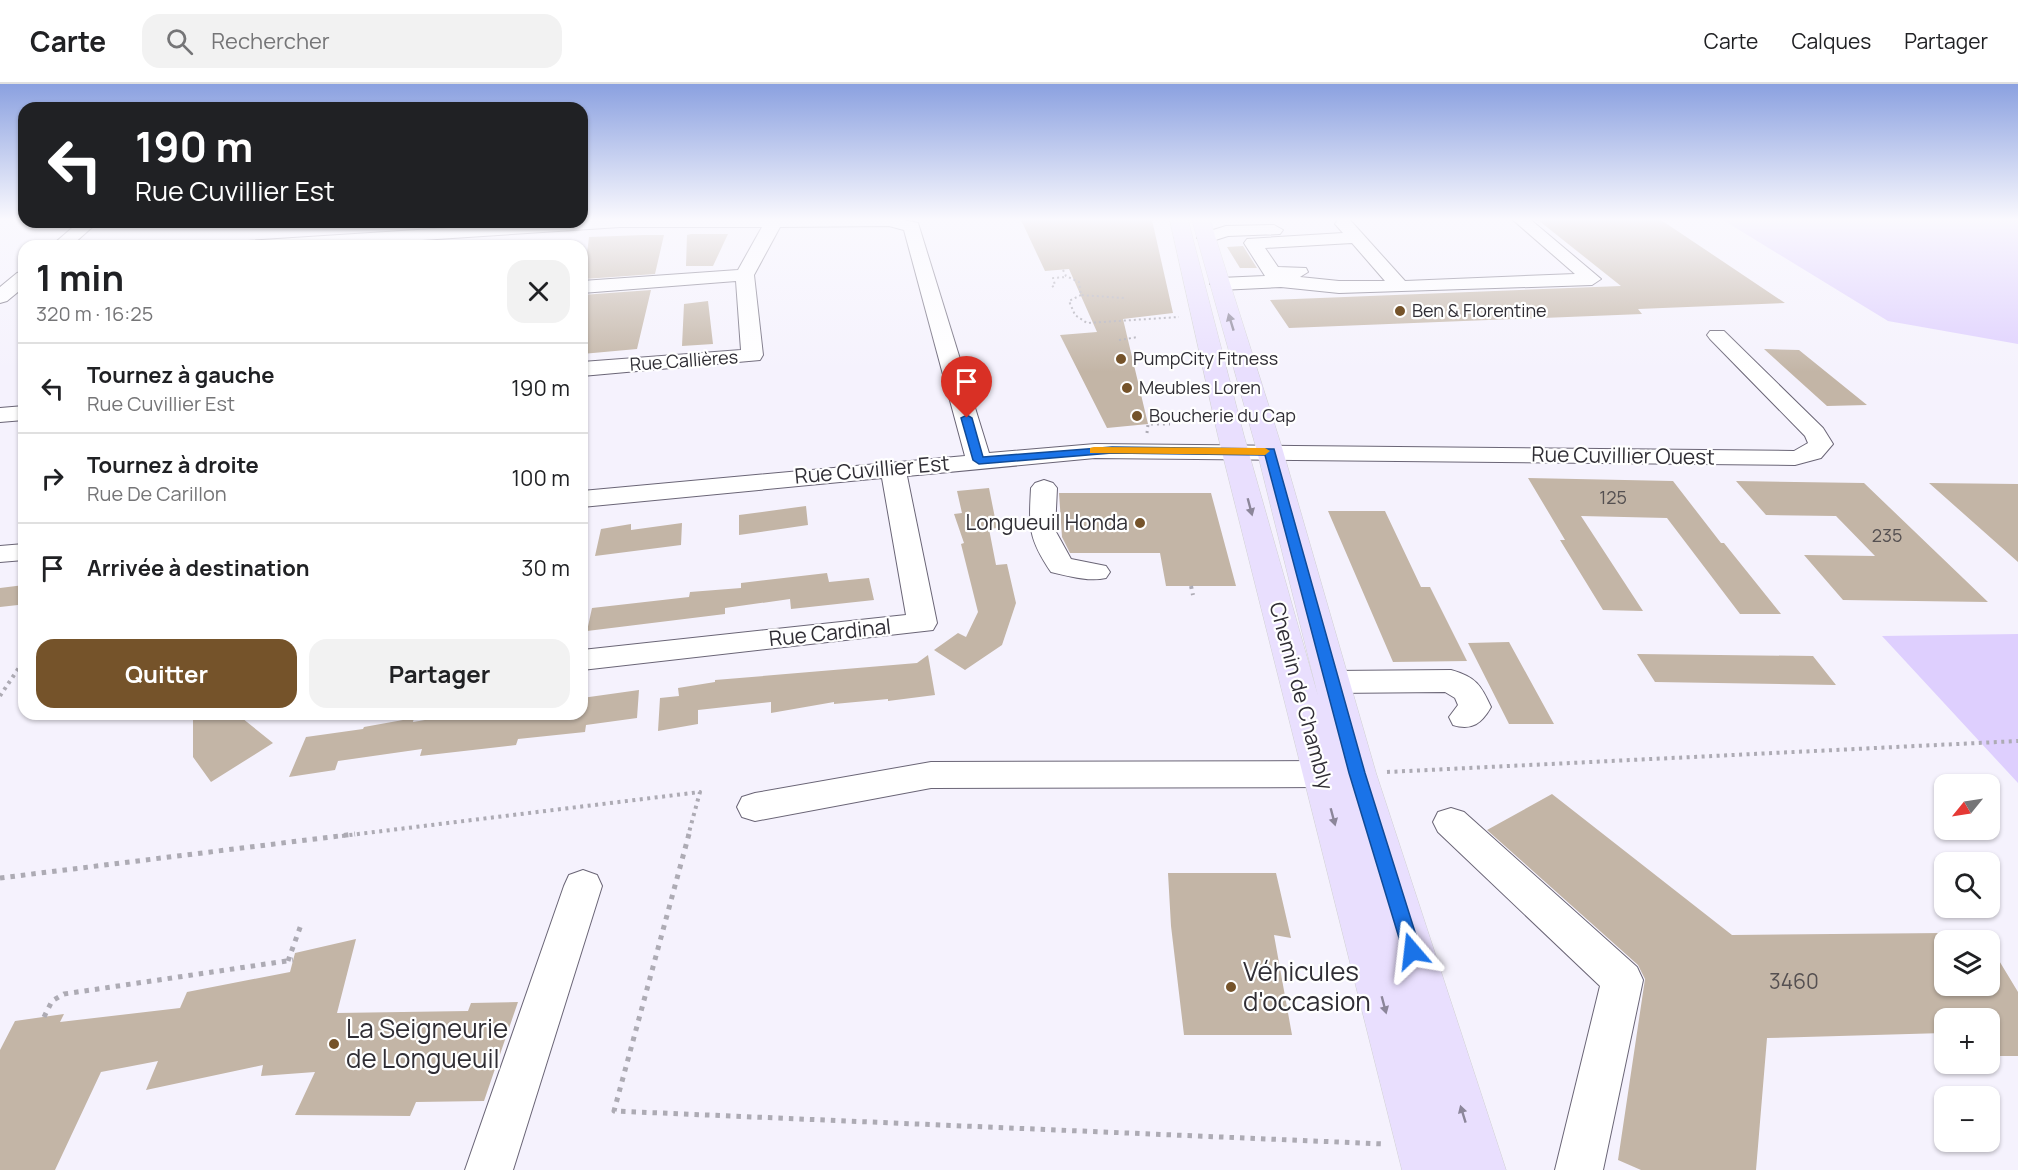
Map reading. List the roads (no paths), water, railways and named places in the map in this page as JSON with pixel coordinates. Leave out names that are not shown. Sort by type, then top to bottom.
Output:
[{"type":"main road","name":"Chemin de Chambly","points":[[1195,271],[1252,451],[1332,681],[1340,773],[1480,1170]]},
{"type":"main road","name":"Chemin de Chambly","points":[[1216,271],[1252,451],[1340,773],[1425,1158]]},
{"type":"street","points":[[588,287],[745,275],[747,271]]},
{"type":"street","points":[[925,271],[979,460]]},
{"type":"street","points":[[1270,271],[1272,273],[1336,271]]},
{"type":"street","points":[[1385,271],[1400,287]]},
{"type":"street","points":[[1220,285],[1281,281],[1339,287],[1400,287],[1592,279],[1582,271]]},
{"type":"street","name":"Rue Callières","points":[[588,369],[752,355],[745,275]]},
{"type":"street","points":[[0,297],[18,282]]},
{"type":"street","name":"Rue Cuvillier Ouest","points":[[1252,451],[1795,458],[1812,453],[1821,444],[1815,433],[1717,335]]},
{"type":"street","points":[[0,415],[18,414]]},
{"type":"street","name":"Rue Cuvillier Est","points":[[588,498],[893,468],[1095,451],[1252,451]]},
{"type":"street","name":"Rue Cardinal","points":[[588,659],[922,623],[893,468]]},
{"type":"street","points":[[1044,488],[1042,530],[1061,566],[1096,572]]},
{"type":"street","points":[[0,554],[18,552]]},
{"type":"street","points":[[1332,681],[1451,681],[1468,691],[1475,707],[1465,717]]},
{"type":"street","points":[[755,807],[931,774],[1340,773]]},
{"type":"street","points":[[1451,822],[1622,980],[1579,1170]]},
{"type":"street","points":[[489,1170],[583,886]]},
{"type":"place","name":"Ben & Florentine","points":[[1400,311]]},
{"type":"place","name":"PumpCity Fitness","points":[[1121,359]]},
{"type":"place","name":"Meubles Loren","points":[[1127,388]]},
{"type":"place","name":"Boucherie du Cap","points":[[1137,416]]},
{"type":"place","name":"Longueuil Honda","points":[[1140,523]]},
{"type":"place","name":"Véhicules d'occasion","points":[[1231,987]]},
{"type":"place","name":"La Seigneurie de Longueuil","points":[[334,1044]]}]
